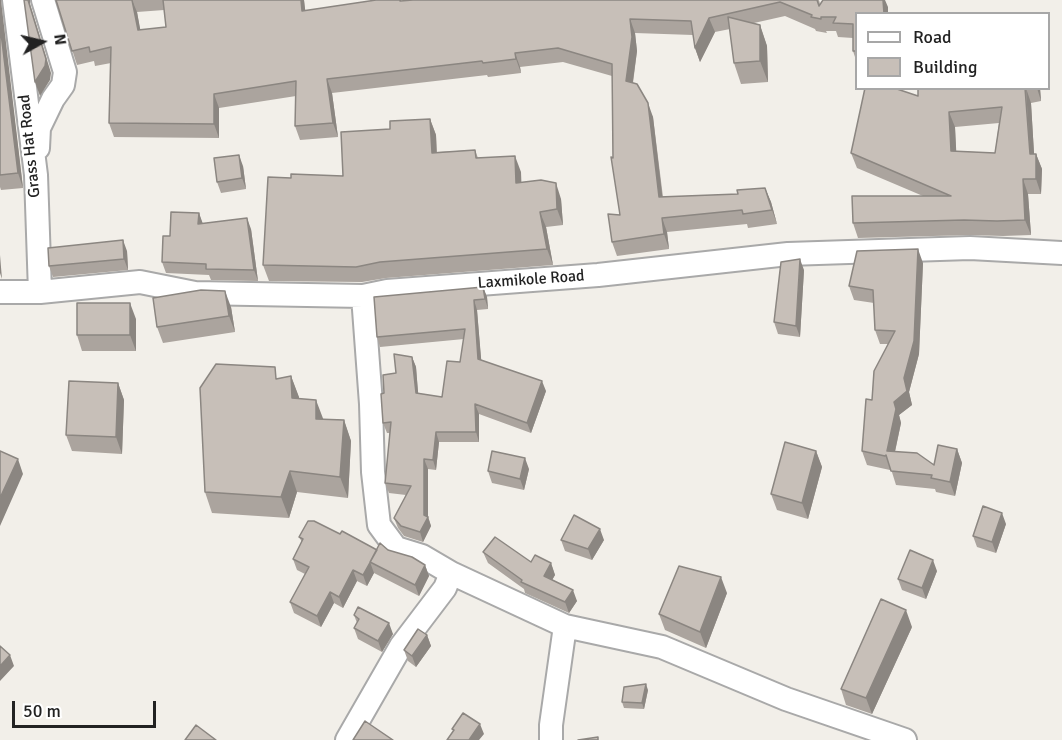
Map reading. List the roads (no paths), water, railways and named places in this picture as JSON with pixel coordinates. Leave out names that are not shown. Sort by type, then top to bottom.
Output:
[{"type":"street","name":"Grass Hat Road","points":[[14,0],[36,175],[40,291]]},
{"type":"street","points":[[36,175],[39,128],[53,99],[63,85],[65,72],[43,0]]},
{"type":"street","name":"Laxmikole Road","points":[[0,292],[40,291],[140,282],[195,293],[363,296],[387,291],[598,275],[788,254],[970,248],[1062,254]]},
{"type":"street","points":[[363,296],[371,405],[373,472],[379,525],[396,548],[422,556],[451,573],[566,626],[662,647],[786,699],[905,740]]},
{"type":"street","points":[[347,740],[401,646],[445,588],[451,573]]},
{"type":"street","points":[[550,740],[566,626]]}]
